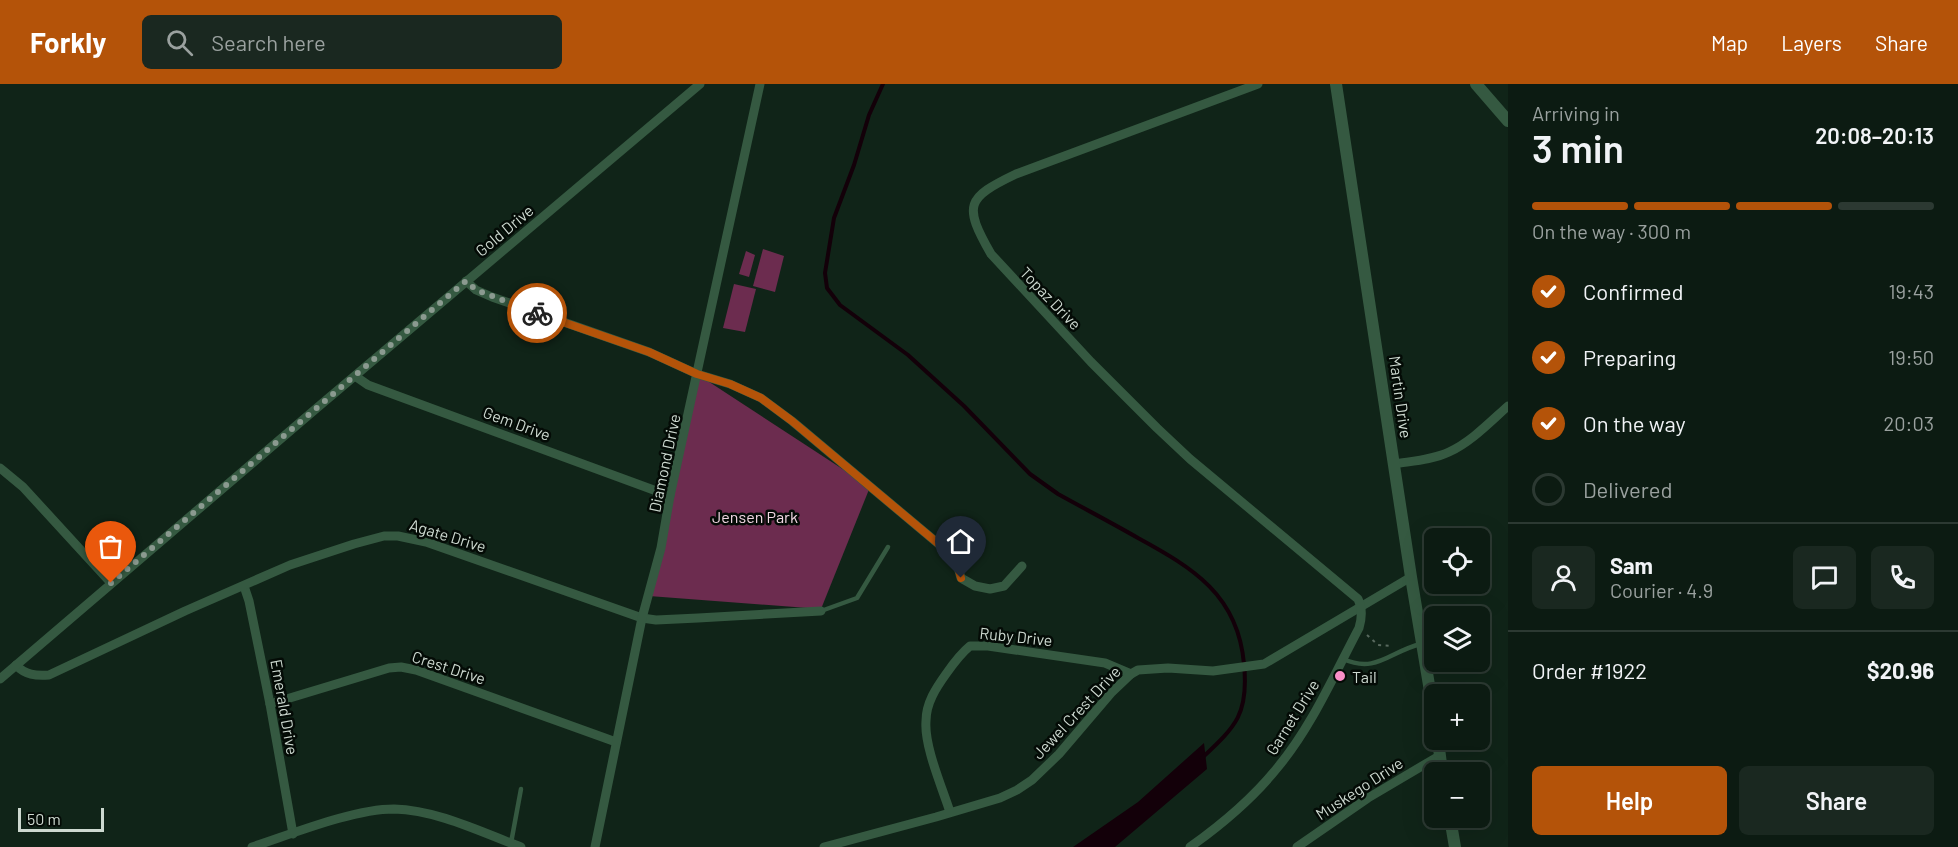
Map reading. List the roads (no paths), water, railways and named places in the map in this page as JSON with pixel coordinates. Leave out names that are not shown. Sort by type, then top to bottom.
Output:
[{"type":"street","name":"Gold Drive","points":[[0,679],[700,84]]},
{"type":"street","name":"Diamond Drive","points":[[595,847],[642,618],[661,548],[670,496],[760,84]]},
{"type":"street","name":"Topaz Drive","points":[[1258,84],[1016,174],[984,191],[974,206],[972,214],[991,254],[1116,387],[1190,459],[1358,599],[1362,606]]},
{"type":"street","name":"Martin Drive","points":[[1336,84],[1429,684]]},
{"type":"street","points":[[1476,84],[1508,121]]},
{"type":"street","points":[[466,281],[476,290],[492,297],[649,352],[697,374],[730,384],[761,398],[792,421],[947,551],[956,560],[958,571],[964,580],[975,586],[990,589],[1004,586],[1022,567]]},
{"type":"street","name":"Gem Drive","points":[[355,376],[368,385],[670,496]]},
{"type":"street","points":[[1394,464],[1437,457],[1449,452],[1465,443],[1508,406]]},
{"type":"street","points":[[0,468],[23,487],[111,583]]},
{"type":"street","name":"Agate Drive","points":[[16,665],[30,674],[49,675],[184,611],[290,565],[384,536],[398,536],[426,542],[642,618],[656,620],[821,610]]},
{"type":"street","name":"Jewel Crest Drive","points":[[824,847],[1000,798],[1032,780],[1059,754],[1111,693],[1131,674],[1148,669],[1213,671],[1264,664],[1411,578]]},
{"type":"street","name":"Emerald Drive","points":[[244,586],[270,704],[293,834]]},
{"type":"street","name":"Garnet Drive","points":[[1190,847],[1231,814],[1277,768],[1313,716],[1343,659],[1359,628],[1362,606]]},
{"type":"street","name":"Ruby Drive","points":[[950,812],[931,751],[926,722],[927,711],[934,690],[961,653],[970,646],[987,645],[1105,663],[1131,674]]},
{"type":"street","name":"Crest Drive","points":[[270,704],[389,668],[401,667],[416,670],[616,742]]},
{"type":"street","points":[[1439,750],[1440,762]]},
{"type":"street","name":"Muskego Drive","points":[[1297,847],[1368,798],[1439,756]]},
{"type":"street","points":[[252,847],[351,816],[394,809],[434,816],[521,847]]},
{"type":"street","points":[[1452,828],[1455,847]]},
{"type":"lane","points":[[821,610],[857,598],[888,547]]},
{"type":"lane","points":[[1343,659],[1353,663],[1372,665],[1405,649],[1422,644]]},
{"type":"lane","points":[[511,843],[521,789]]},
{"type":"waterway","points":[[883,84],[869,115],[854,165],[834,218],[825,273],[827,288],[840,305],[908,355],[964,406],[1030,474],[1058,494],[1177,561],[1209,586],[1222,602],[1233,619],[1240,640],[1244,664],[1244,695],[1238,718],[1224,737],[1202,758]]},
{"type":"place","name":"Tail","points":[[1340,676]]},
{"type":"park label","name":"Jensen Park","points":[[755,516]]}]
